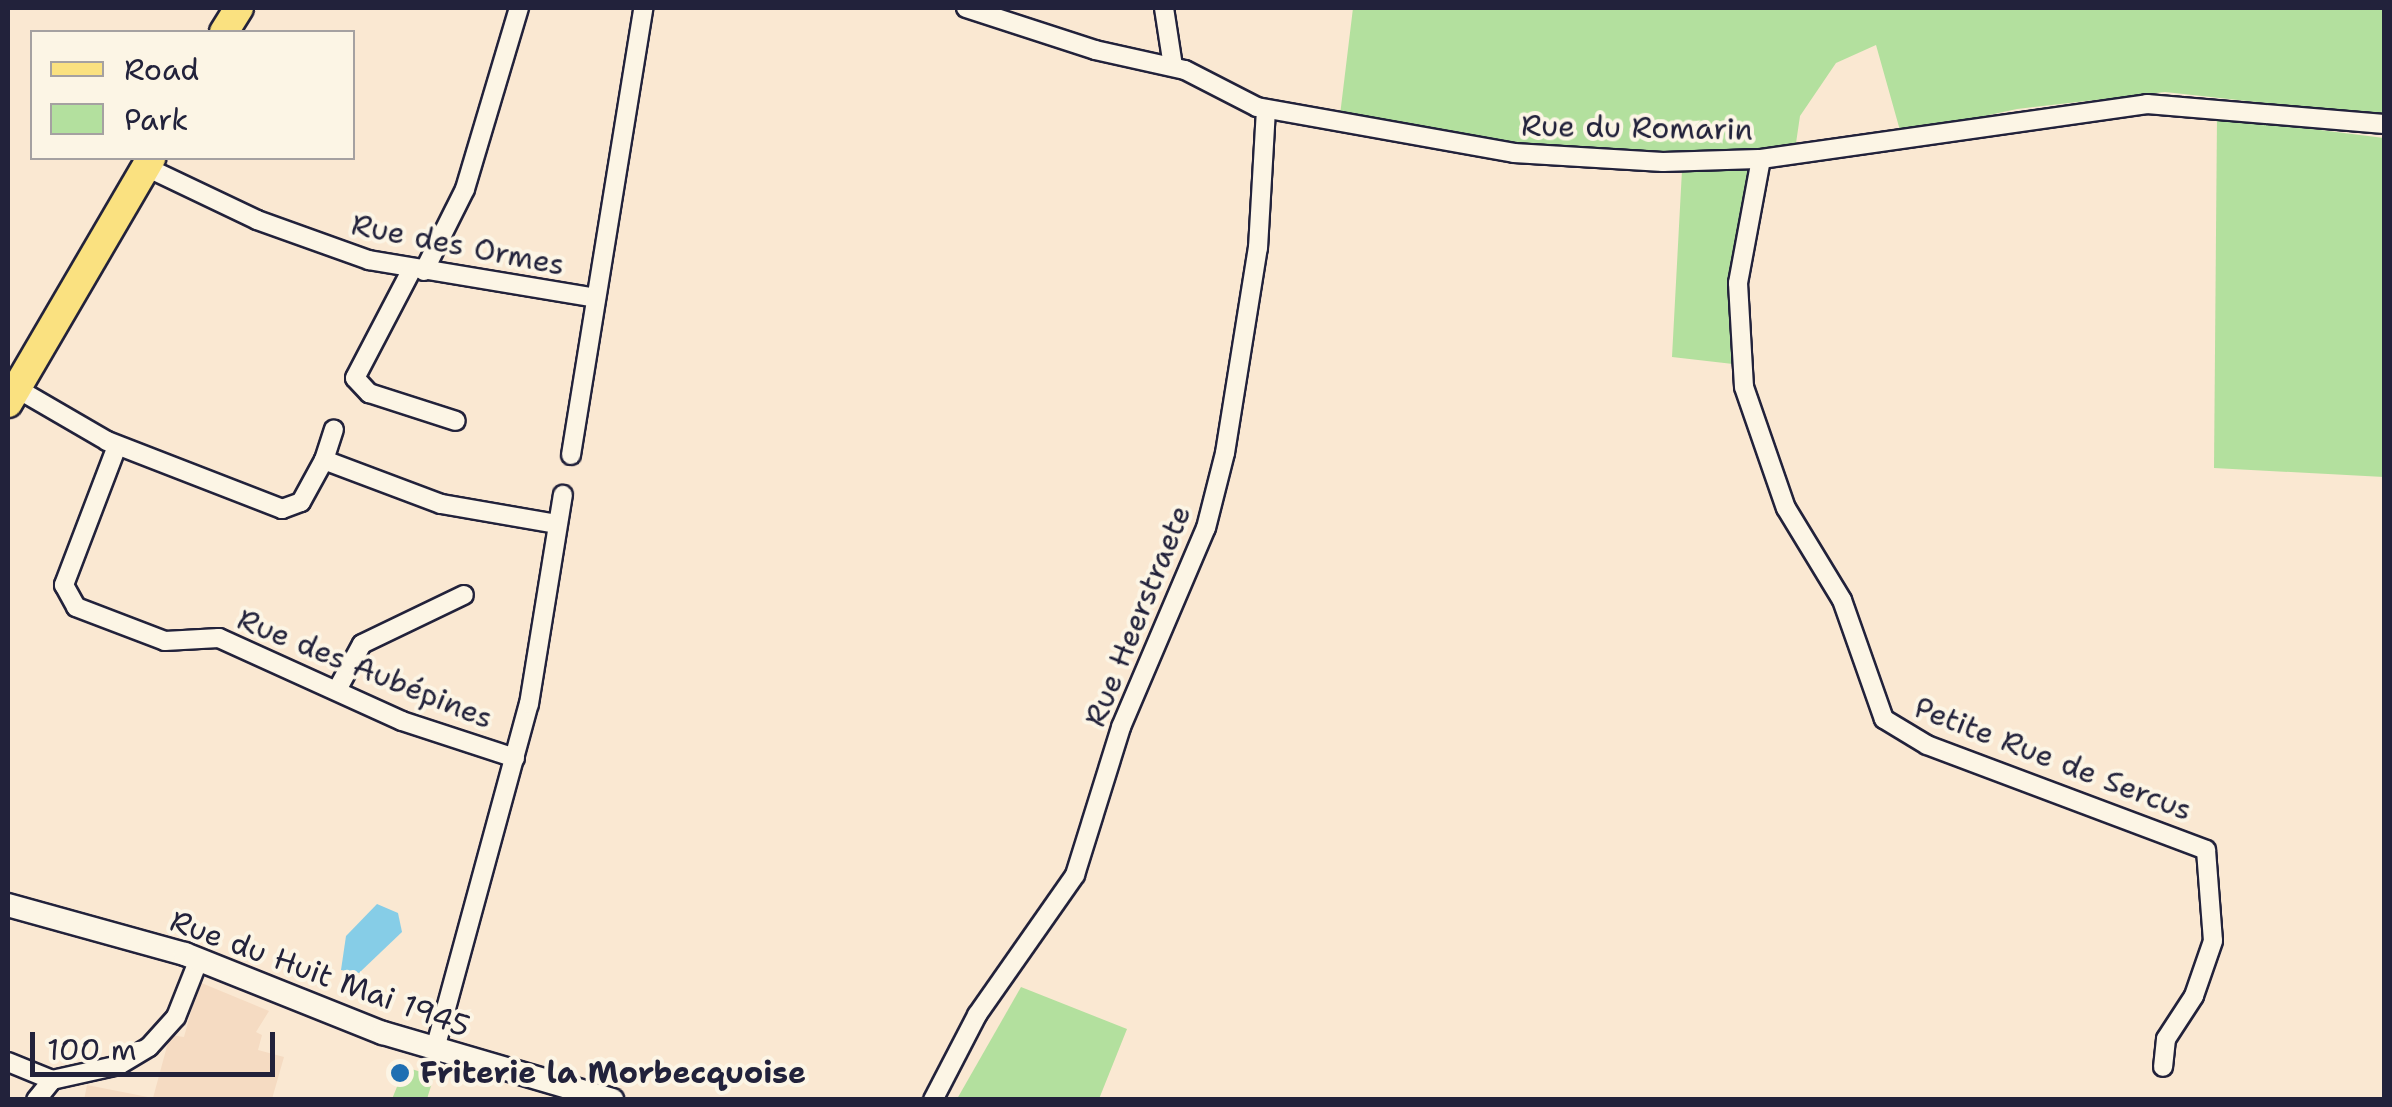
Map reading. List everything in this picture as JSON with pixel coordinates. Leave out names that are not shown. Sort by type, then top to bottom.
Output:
[{"type":"main road","points":[[225,30],[239,8]]},
{"type":"main road","points":[[12,396],[149,162]]},
{"type":"street","points":[[456,421],[369,394],[355,378],[464,189],[519,8]]},
{"type":"street","points":[[571,455],[643,8]]},
{"type":"street","name":"Rue du Romarin","points":[[966,8],[1095,50],[1173,66],[1266,109],[1514,153],[1662,162],[1761,159],[2146,104],[2384,124]]},
{"type":"street","points":[[1164,8],[1173,66]]},
{"type":"street","name":"Rue Heerstraete","points":[[932,1100],[977,1014],[1075,875],[1121,727],[1206,528],[1226,453],[1258,248],[1266,109]]},
{"type":"street","name":"Petite Rue de Sercus","points":[[1761,159],[1738,283],[1744,387],[1786,508],[1842,600],[1884,719],[1955,756],[2199,843],[2208,855],[2213,941],[2194,996],[2166,1039],[2164,1067]]},
{"type":"street","name":"Rue des Ormes","points":[[149,162],[269,225],[418,270],[596,298]]},
{"type":"street","points":[[12,396],[117,446],[282,509],[301,502],[324,460],[334,430]]},
{"type":"street","name":"Rue des Aubépines","points":[[117,446],[66,581],[69,600],[165,641],[219,638],[402,721],[515,758]]},
{"type":"street","points":[[324,460],[441,504],[557,524]]},
{"type":"street","points":[[435,1050],[534,678],[563,496]]},
{"type":"street","points":[[337,690],[368,640],[464,595]]},
{"type":"street","name":"Rue du Huit Mai 1945","points":[[8,905],[199,959],[435,1050],[612,1100]]},
{"type":"street","points":[[8,1062],[52,1080],[108,1068],[150,1047],[176,1018],[199,959]]},
{"type":"street","points":[[36,1100],[52,1080]]},
{"type":"shaded area","points":[[199,982],[269,1011],[256,1032],[262,1035],[258,1050],[284,1057],[272,1099],[84,1100],[87,1085],[153,1098],[170,1035],[184,1037]]},
{"type":"green space","points":[[1353,8],[2384,8],[2384,116],[2165,92],[2017,109],[1901,134],[1876,45],[1836,63],[1800,116],[1795,150],[1657,155],[1500,145],[1340,115]]},
{"type":"green space","points":[[2217,117],[2384,138],[2384,477],[2214,468]]},
{"type":"green space","points":[[1746,167],[1751,175],[1730,293],[1733,364],[1672,357],[1682,170]]},
{"type":"green space","points":[[1021,987],[1127,1029],[1099,1099],[957,1099]]},
{"type":"green space","points":[[405,1067],[434,1076],[427,1099],[392,1099]]},
{"type":"water","points":[[377,904],[398,913],[402,932],[359,973],[341,970],[346,936]]},
{"type":"place","name":"Friterie la Morbecquoise","points":[[400,1073]]}]
